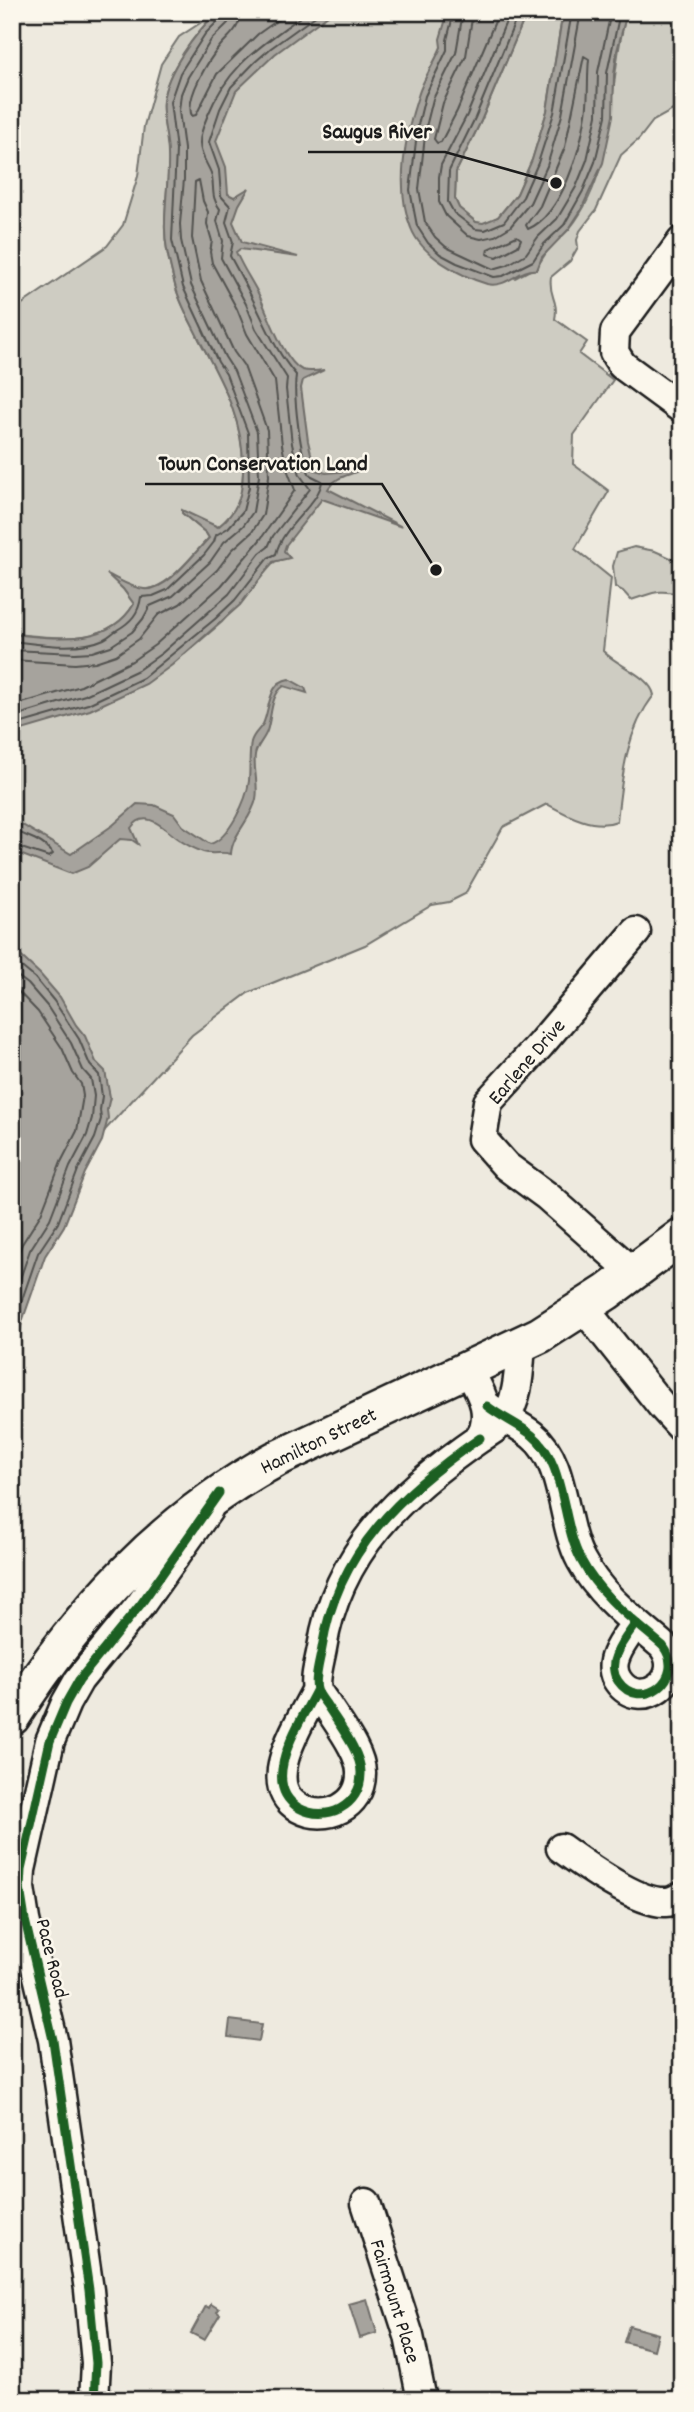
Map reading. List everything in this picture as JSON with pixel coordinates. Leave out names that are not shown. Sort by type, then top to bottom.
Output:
[{"type":"main road","name":"Hamilton Street","points":[[12,1717],[60,1648],[106,1592],[168,1533],[219,1493],[276,1459],[541,1335],[634,1273],[682,1236]]},
{"type":"street","points":[[682,241],[615,332],[614,352],[622,365],[682,409]]},
{"type":"street","name":"Earlene Drive","points":[[634,1273],[547,1196],[506,1166],[482,1139],[488,1102],[636,932]]},
{"type":"street","points":[[583,1307],[682,1428]]},
{"type":"street","points":[[317,1689],[329,1616],[355,1556],[380,1522],[414,1487],[480,1438],[486,1424],[516,1389],[521,1344]]},
{"type":"street","points":[[468,1369],[496,1413],[532,1435],[546,1452],[559,1485],[570,1532],[580,1558],[597,1586],[636,1623]]},
{"type":"street","name":"Pace Road","points":[[94,2400],[96,2363],[89,2290],[53,2040],[25,1920],[16,1868],[50,1741],[66,1703],[79,1680],[141,1604],[219,1493]]},
{"type":"street","points":[[561,1848],[598,1873],[645,1898],[665,1902],[682,1896]]},
{"type":"street","name":"Fairmount Place","points":[[366,2203],[409,2336],[422,2400]]},
{"type":"shaded area","points":[[217,12],[200,30],[176,65],[163,101],[169,154],[165,231],[169,262],[180,299],[224,387],[236,419],[243,453],[240,497],[231,515],[218,527],[182,513],[209,538],[178,571],[160,585],[140,589],[110,576],[134,604],[123,618],[110,628],[79,637],[12,634],[12,311],[107,246],[123,225],[138,176],[144,126],[161,64],[179,37]]},
{"type":"shaded area","points":[[318,12],[456,12],[411,169],[515,278],[536,266],[550,247],[570,228],[586,204],[597,178],[604,152],[627,12],[682,12],[682,105],[653,121],[639,139],[621,155],[596,210],[580,231],[578,247],[570,261],[551,277],[550,284],[556,307],[555,319],[587,342],[579,354],[613,380],[574,435],[573,464],[609,491],[575,549],[611,578],[603,651],[640,676],[654,695],[631,739],[617,821],[591,823],[547,804],[503,827],[465,894],[449,902],[432,905],[365,945],[248,993],[192,1035],[95,1141],[12,1006],[12,723],[185,654],[222,622],[284,551],[286,545],[226,247],[215,134],[228,93]]},
{"type":"shaded area","points":[[527,12],[566,12],[561,24],[547,111],[532,160],[517,194],[498,217],[483,224],[476,222],[459,208],[455,199],[456,172],[481,121]]},
{"type":"shaded area","points":[[634,547],[655,551],[682,563],[682,595],[661,592],[631,600],[615,587],[613,566],[617,552]]},
{"type":"water","points":[[217,12],[332,12],[275,54],[236,91],[216,141],[226,167],[228,194],[234,197],[249,188],[233,222],[242,242],[298,257],[240,249],[236,252],[289,357],[302,370],[324,370],[303,380],[301,388],[315,470],[326,473],[360,470],[338,479],[328,489],[402,527],[322,499],[286,545],[284,551],[290,558],[273,562],[240,605],[172,665],[146,684],[90,710],[12,733],[12,634],[80,637],[110,627],[123,618],[134,604],[107,574],[144,589],[162,584],[180,570],[209,538],[182,510],[218,527],[230,516],[240,497],[243,454],[236,420],[224,387],[180,299],[169,262],[165,231],[168,148],[163,101],[176,65],[200,30]]},
{"type":"water","points":[[448,12],[527,12],[481,121],[456,172],[455,199],[459,208],[476,222],[483,223],[498,217],[517,194],[532,160],[547,111],[561,24],[566,12],[627,12],[617,51],[613,116],[603,163],[580,212],[569,229],[542,257],[537,270],[524,272],[500,284],[487,284],[476,280],[454,270],[432,255],[416,238],[406,213],[403,179],[409,128],[420,90],[441,47],[440,39]]},
{"type":"water","points":[[289,679],[305,688],[307,693],[284,686],[276,695],[267,731],[255,755],[256,799],[235,840],[231,854],[203,852],[181,841],[155,822],[143,819],[131,828],[138,844],[132,840],[120,839],[88,867],[71,874],[12,851],[12,824],[24,826],[71,854],[113,825],[137,804],[154,805],[174,814],[183,826],[210,844],[217,841],[230,827],[245,798],[249,781],[251,742],[263,724],[273,691],[282,681]]},
{"type":"water","points":[[12,948],[60,997],[85,1036],[96,1062],[105,1071],[110,1097],[102,1141],[85,1173],[64,1226],[45,1256],[22,1322],[12,1364]]},
{"type":"water","points":[[230,2020],[262,2024],[259,2041],[228,2037]]},
{"type":"water","points":[[367,2299],[377,2333],[360,2338],[349,2304]]},
{"type":"water","points":[[211,2304],[219,2309],[217,2312],[220,2314],[204,2340],[191,2333],[206,2306],[209,2308]]},
{"type":"water","points":[[629,2326],[658,2334],[654,2350],[624,2342]]},
{"type":"cycle path","points":[[487,1406],[527,1431],[543,1447],[557,1477],[581,1560],[598,1585],[618,1607],[663,1646],[669,1658],[670,1670],[666,1680],[658,1688],[638,1694],[627,1690],[614,1672],[618,1651],[636,1623]]},
{"type":"cycle path","points":[[317,1689],[310,1702],[302,1717],[287,1751],[282,1768],[282,1783],[287,1797],[299,1808],[320,1814],[340,1809],[349,1803],[355,1795],[361,1774],[353,1747],[316,1686],[330,1613],[342,1582],[358,1553],[400,1502],[480,1438]]},
{"type":"cycle path","points":[[94,2400],[96,2363],[89,2290],[53,2040],[25,1920],[20,1888],[21,1870],[50,1741],[66,1703],[79,1680],[141,1604],[219,1493]]},
{"type":"place","name":"Saugus River","points":[[556,183]]},
{"type":"place","name":"Town Conservation Land","points":[[436,570]]}]
